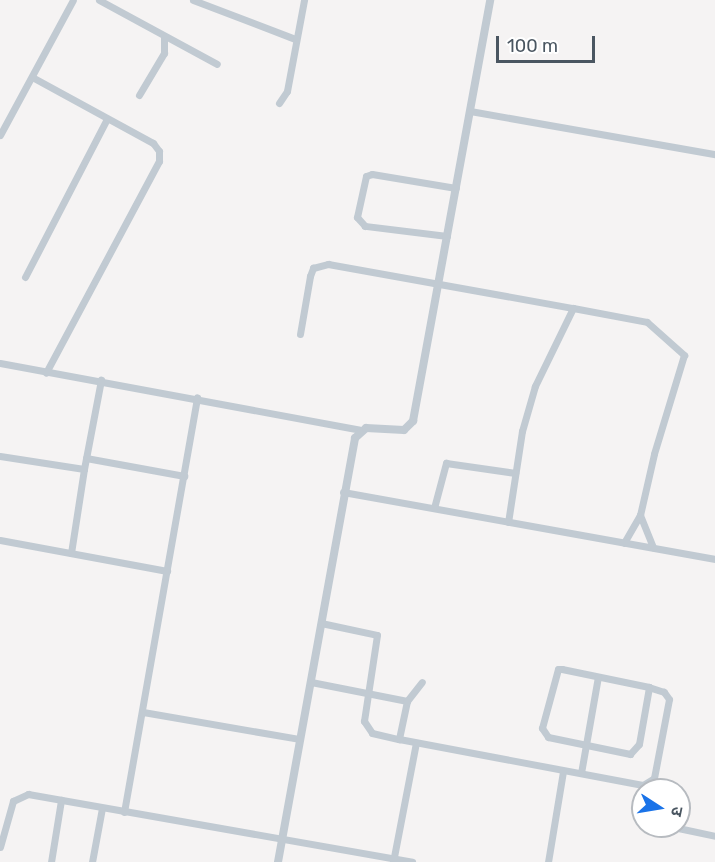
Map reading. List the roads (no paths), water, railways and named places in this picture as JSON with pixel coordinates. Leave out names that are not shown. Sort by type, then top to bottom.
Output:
[{"type":"street","points":[[0,135],[73,0]]},
{"type":"street","points":[[99,0],[217,64]]},
{"type":"street","points":[[193,0],[295,39]]},
{"type":"street","points":[[279,103],[287,91],[304,0]]},
{"type":"street","points":[[0,363],[46,373],[198,397],[360,430],[404,429],[413,421],[490,0]]},
{"type":"street","points":[[139,94],[164,53],[164,36]]},
{"type":"street","points":[[32,77],[153,143],[159,151],[159,161],[46,373]]},
{"type":"street","points":[[470,111],[715,154]]},
{"type":"street","points":[[25,277],[107,119]]},
{"type":"street","points":[[447,236],[365,226],[357,217],[366,176],[372,174],[456,188]]},
{"type":"street","points":[[300,334],[310,276],[319,265],[647,321],[684,355],[654,454],[640,514],[624,543]]},
{"type":"street","points":[[508,522],[515,474],[535,386],[573,308]]},
{"type":"street","points":[[71,553],[101,380]]},
{"type":"street","points":[[124,812],[198,397]]},
{"type":"street","points":[[278,862],[343,492],[360,430]]},
{"type":"street","points":[[0,456],[84,469]]},
{"type":"street","points":[[86,458],[184,476]]},
{"type":"street","points":[[434,508],[447,463],[515,474]]},
{"type":"street","points":[[343,492],[715,559]]},
{"type":"street","points":[[640,514],[653,548]]},
{"type":"street","points":[[0,540],[167,571]]},
{"type":"street","points":[[321,623],[377,635],[364,721],[368,730],[416,743],[563,771],[650,784],[669,699],[664,692],[649,687],[558,669],[542,728],[548,737],[630,754],[636,750],[649,687]]},
{"type":"street","points":[[581,773],[598,677]]},
{"type":"street","points":[[311,682],[407,702]]},
{"type":"street","points":[[399,739],[407,702],[422,682]]},
{"type":"street","points":[[142,712],[299,739]]},
{"type":"street","points":[[393,860],[416,743]]},
{"type":"street","points":[[548,862],[563,771]]},
{"type":"street","points":[[0,847],[13,801],[20,795],[61,800],[412,862]]},
{"type":"street","points":[[51,862],[61,800]]},
{"type":"street","points":[[92,862],[102,808]]},
{"type":"street","points":[[691,831],[715,836]]}]
